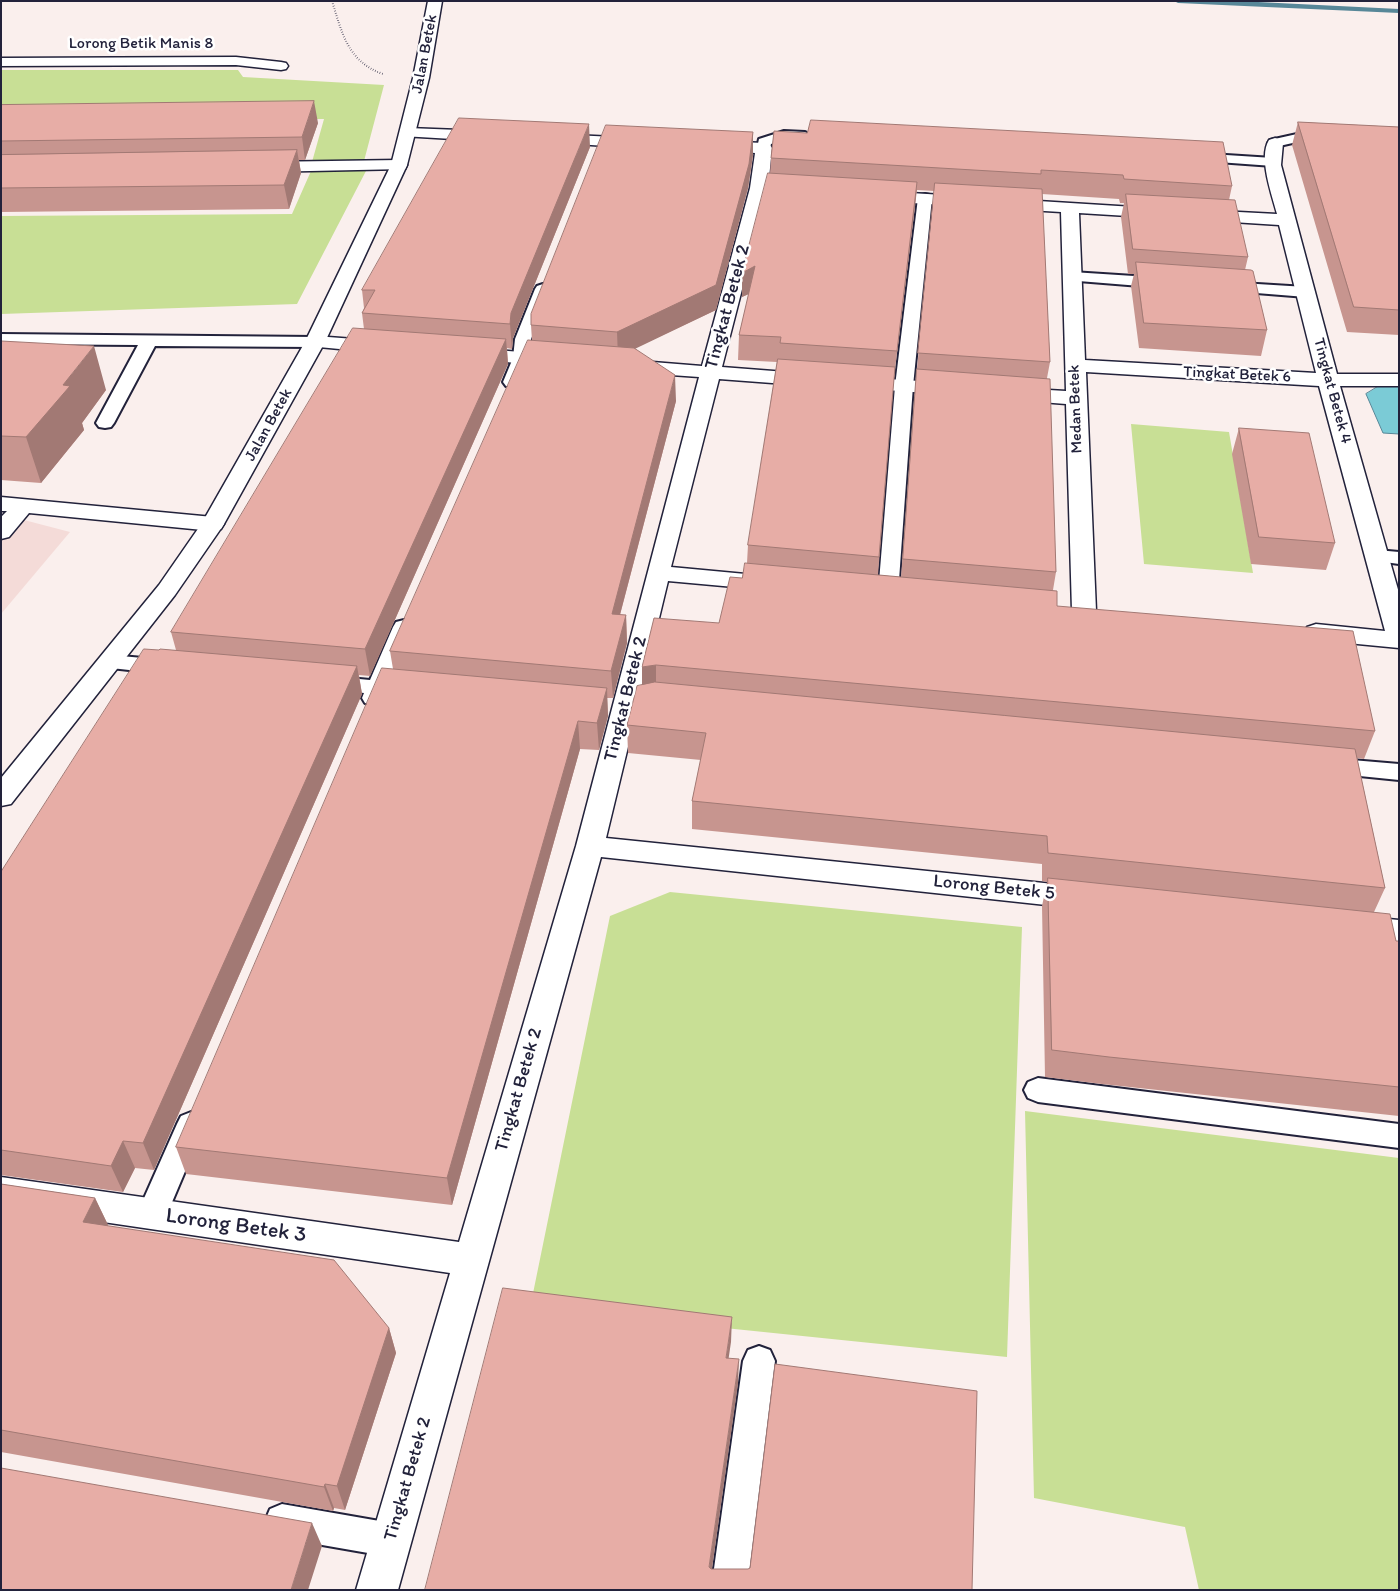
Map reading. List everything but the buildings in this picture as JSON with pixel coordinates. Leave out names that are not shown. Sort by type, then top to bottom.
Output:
[{"type":"street","name":"Jalan Betek","points":[[1,797],[167,590],[213,524],[315,342],[399,165],[408,133],[435,1]]},
{"type":"street","name":"Lorong Betik Manis 8","points":[[1,62],[236,61],[281,66]]},
{"type":"street","points":[[408,133],[504,137]]},
{"type":"street","points":[[533,138],[597,150],[649,143]]},
{"type":"street","points":[[697,146],[764,148]]},
{"type":"street","name":"Tingkat Betek 2","points":[[377,1590],[590,846],[658,573],[711,372],[768,189],[764,148]]},
{"type":"street","name":"Tingkat Betek 4","points":[[1274,152],[1287,220],[1328,380],[1399,638]]},
{"type":"street","points":[[250,167],[399,165]]},
{"type":"street","points":[[866,195],[1287,220]]},
{"type":"street","name":"Medan Betek","points":[[1070,207],[1084,611]]},
{"type":"street","points":[[315,342],[404,349]]},
{"type":"street","points":[[453,353],[582,362]]},
{"type":"street","points":[[612,365],[971,391]]},
{"type":"street","name":"Tingkat Betek 6","points":[[1075,365],[1328,380],[1399,380]]},
{"type":"street","points":[[999,393],[1076,398]]},
{"type":"street","points":[[1,504],[213,524]]},
{"type":"street","points":[[1,532],[24,505]]},
{"type":"street","points":[[658,573],[792,585]]},
{"type":"street","points":[[1291,630],[1399,638]]},
{"type":"street","name":"Lorong Betek 5","points":[[590,846],[1113,901]]},
{"type":"street","points":[[1330,924],[1399,931]]},
{"type":"street","name":"Lorong Betek 3","points":[[1,1192],[470,1260]]},
{"type":"lane","points":[[764,148],[764,142],[784,135],[824,137]]},
{"type":"lane","points":[[1183,157],[1274,152],[1297,138],[1343,141]]},
{"type":"lane","points":[[888,594],[904,386],[925,198]]},
{"type":"lane","points":[[502,404],[522,358],[523,339],[551,267]]},
{"type":"lane","points":[[1072,277],[1179,284]]},
{"type":"lane","points":[[1209,286],[1306,292]]},
{"type":"lane","points":[[1,339],[315,342]]},
{"type":"lane","points":[[12,358],[28,339]]},
{"type":"lane","points":[[105,423],[149,340]]},
{"type":"lane","points":[[1377,556],[1399,558]]},
{"type":"lane","points":[[366,714],[414,605]]},
{"type":"lane","points":[[110,662],[189,670]]},
{"type":"lane","points":[[308,681],[427,692]]},
{"type":"lane","points":[[1310,764],[1399,772]]},
{"type":"lane","points":[[1038,1090],[1399,1136]]},
{"type":"lane","points":[[152,1214],[199,1105]]},
{"type":"lane","points":[[729,1590],[759,1361]]},
{"type":"lane","points":[[254,1516],[391,1540]]},
{"type":"path","points":[[332,1],[351,54],[369,70],[388,75],[420,78]]},
{"type":"shaded area","points":[[1,514],[70,532],[1,614]]},
{"type":"green space","points":[[1,70],[238,70],[243,77],[384,85],[364,161],[312,162],[324,119],[1,122]]},
{"type":"green space","points":[[311,171],[366,171],[297,304],[1,314],[1,216],[292,214]]},
{"type":"green space","points":[[1131,424],[1229,432],[1253,573],[1144,564]]},
{"type":"green space","points":[[670,892],[1022,927],[1007,1357],[530,1308],[610,916]]},
{"type":"green space","points":[[1025,1111],[1399,1158],[1399,1590],[1199,1590],[1185,1527],[1034,1498]]},
{"type":"water","points":[[1387,381],[1399,381],[1399,434],[1383,433],[1366,394]]},
{"type":"waterway","points":[[1178,1],[1399,11]]}]
